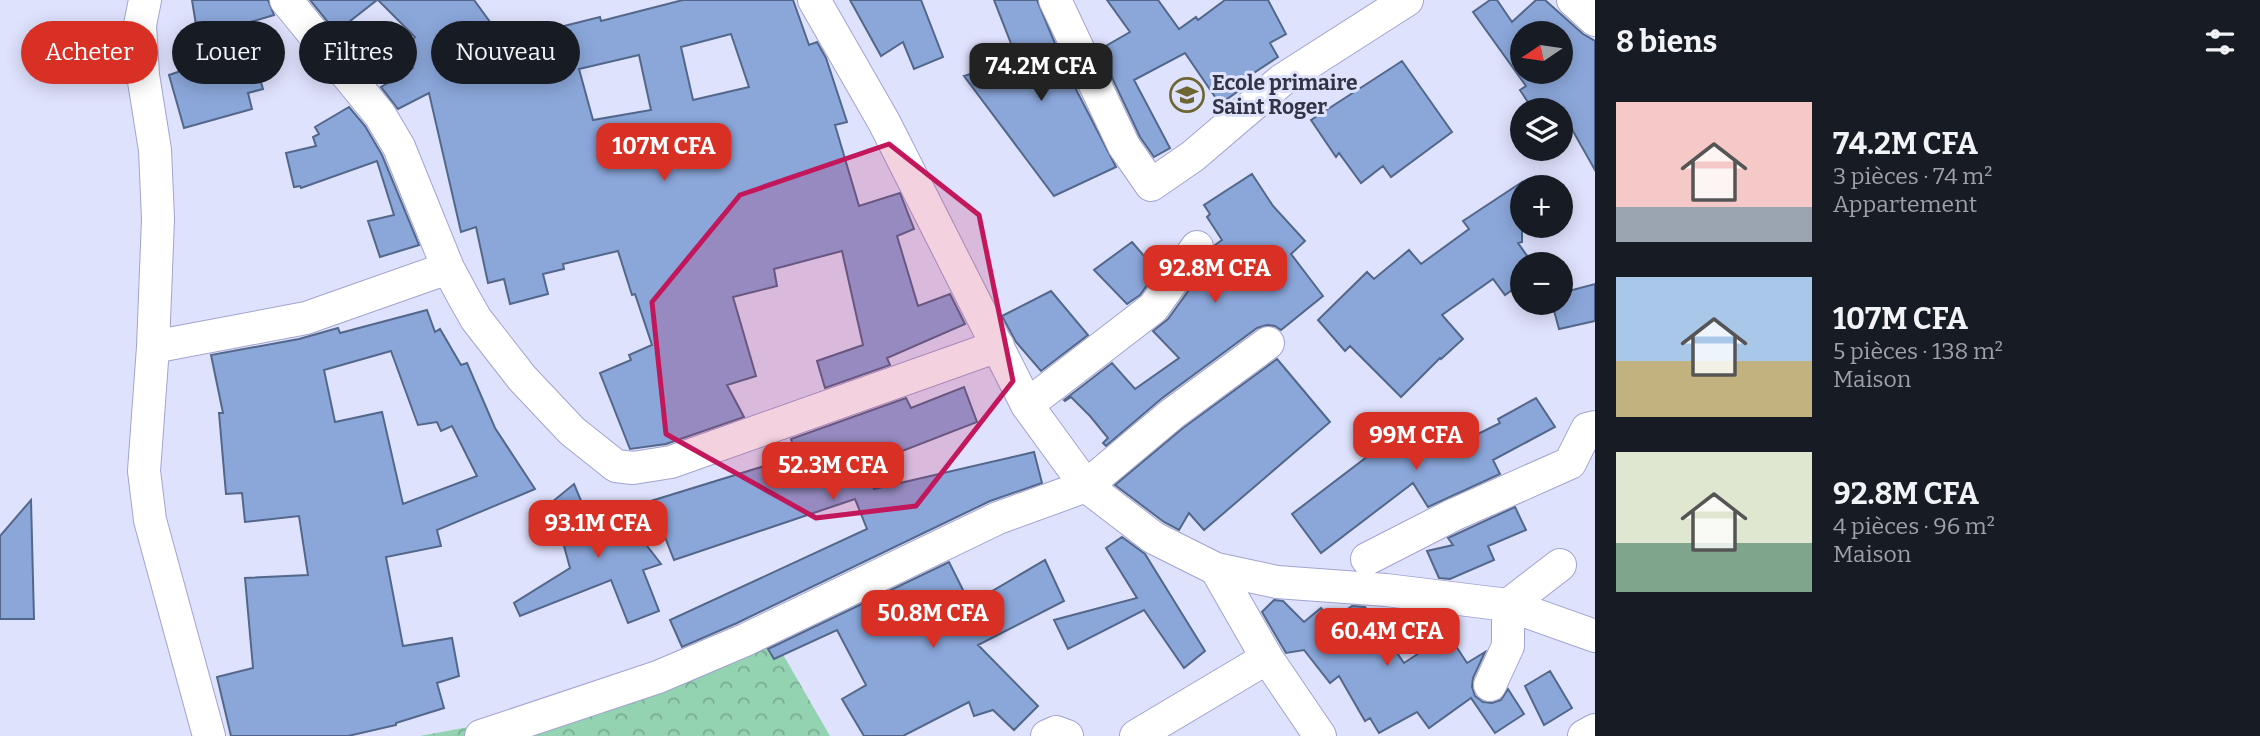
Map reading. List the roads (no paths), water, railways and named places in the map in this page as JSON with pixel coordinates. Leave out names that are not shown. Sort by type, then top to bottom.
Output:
[{"type":"street","points":[[145,0],[140,25],[142,75],[155,150],[158,219],[153,347],[144,471],[150,520],[209,736]]},
{"type":"street","points":[[286,0],[380,115],[399,147],[448,268],[476,319],[530,387],[572,431],[615,466],[633,468],[671,462],[998,346]]},
{"type":"street","points":[[814,0],[884,122],[1027,405],[1086,486],[1154,538],[1216,569],[1277,582],[1386,590],[1508,605],[1595,636]]},
{"type":"street","points":[[1055,0],[1124,146],[1151,185],[1193,156],[1282,80],[1406,0]]},
{"type":"street","points":[[1573,0],[1595,20]]},
{"type":"street","points":[[1027,405],[1153,308],[1197,247]]},
{"type":"street","points":[[153,347],[306,318],[448,268]]},
{"type":"street","points":[[481,736],[659,677],[745,640],[998,518],[1086,486],[1172,414],[1268,343]]},
{"type":"street","points":[[1367,559],[1453,515],[1570,463],[1587,429],[1595,427]]},
{"type":"street","points":[[1508,605],[1560,565]]},
{"type":"street","points":[[1216,569],[1267,659],[1320,736]]},
{"type":"street","points":[[1490,685],[1508,646],[1508,605]]},
{"type":"street","points":[[1136,736],[1267,659]]},
{"type":"street","points":[[1584,736],[1595,730]]},
{"type":"street","points":[[1047,736],[1056,732],[1067,736]]},
{"type":"place","name":"Ecole primaire Saint Roger","points":[[1187,95]]}]
